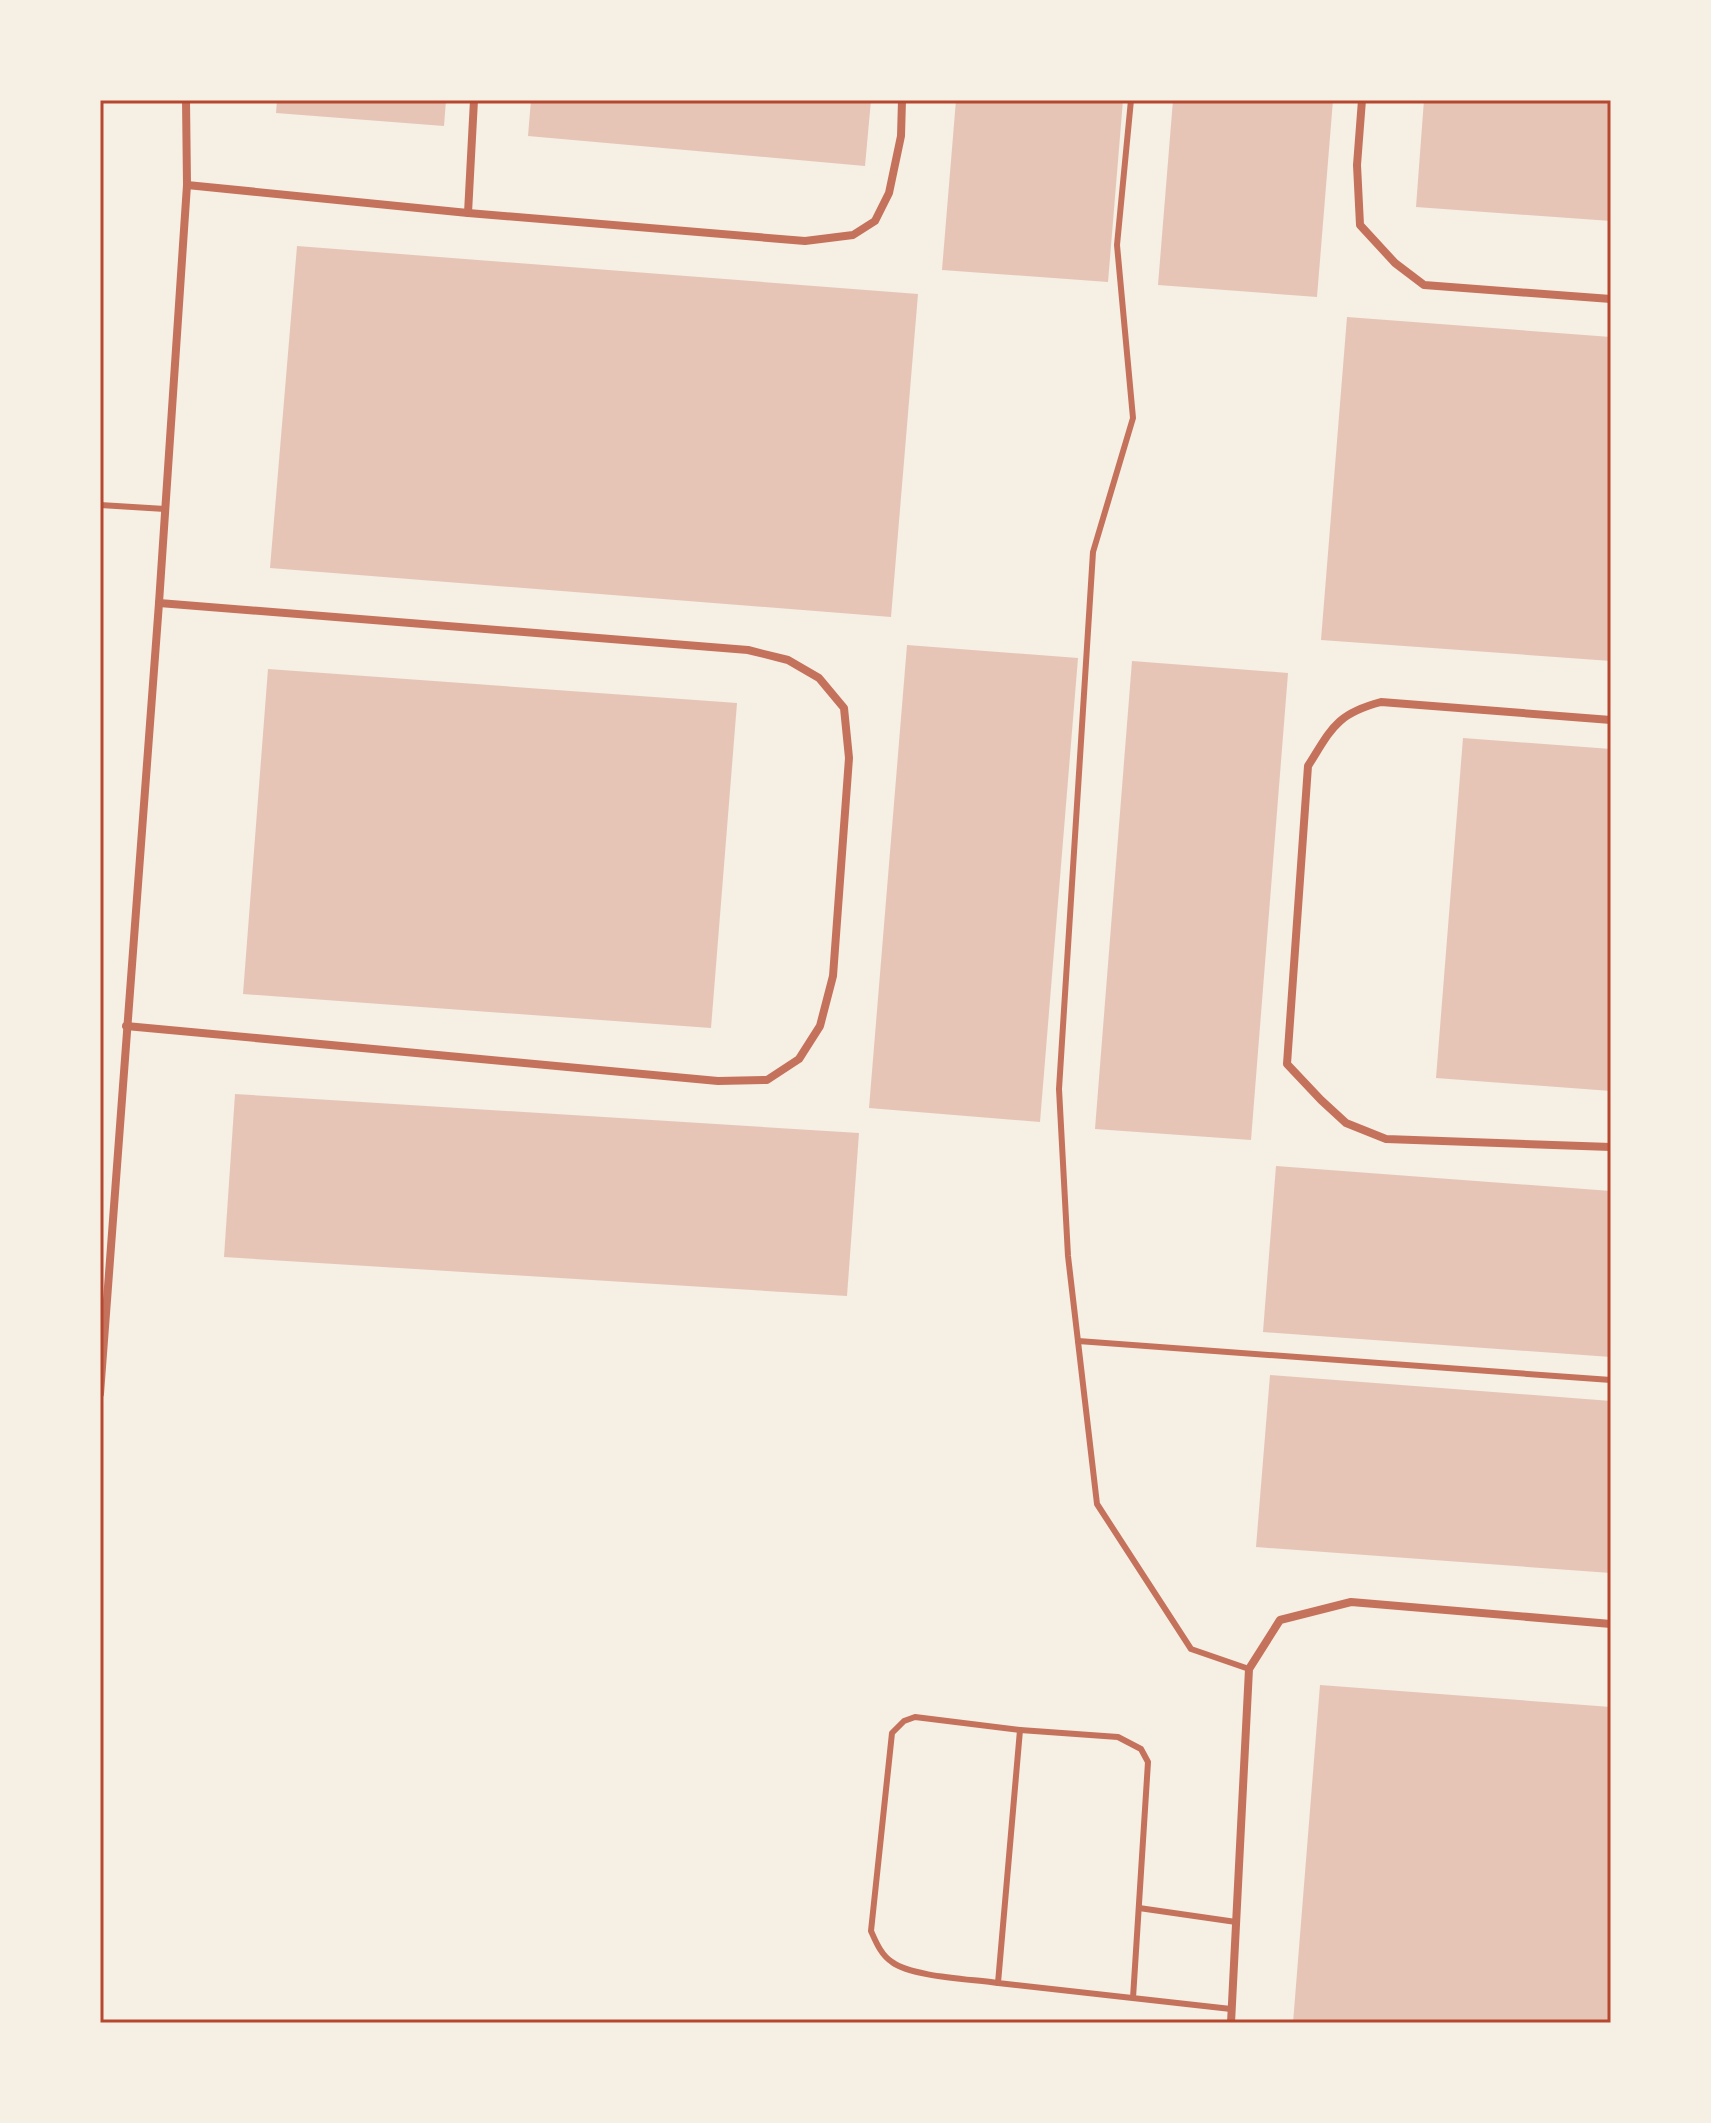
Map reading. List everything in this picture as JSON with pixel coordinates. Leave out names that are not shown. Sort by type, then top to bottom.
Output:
[{"type":"street","points":[[100,1394],[187,185],[186,100]]},
{"type":"street","points":[[468,213],[474,100]]},
{"type":"street","points":[[187,185],[468,213],[805,241],[853,235],[875,221],[889,193],[901,136],[902,100]]},
{"type":"street","points":[[1362,100],[1357,165],[1360,225],[1395,263],[1424,285],[1611,299]]},
{"type":"street","points":[[126,1026],[718,1081],[767,1080],[799,1059],[820,1026],[833,976],[849,758],[844,708],[819,678],[788,660],[748,650],[159,603]]},
{"type":"street","points":[[1611,720],[1381,702],[1353,709],[1331,730],[1308,766],[1287,1064],[1346,1123],[1386,1139],[1611,1147]]},
{"type":"street","points":[[1231,2023],[1249,1669],[1280,1620],[1351,1602],[1611,1624]]},
{"type":"lane","points":[[1131,100],[1117,245],[1133,418],[1093,552],[1059,1089],[1068,1256],[1097,1504],[1191,1649],[1249,1669]]},
{"type":"lane","points":[[100,505],[165,509]]},
{"type":"lane","points":[[1078,1341],[1611,1380]]},
{"type":"lane","points":[[1133,1998],[1148,1762],[1141,1749],[1118,1737],[1020,1730],[915,1717],[904,1721],[892,1733],[871,1931],[881,1952],[892,1963],[909,1971],[998,1983],[1231,2009]]},
{"type":"lane","points":[[998,1983],[1020,1730]]},
{"type":"lane","points":[[1139,1908],[1236,1922]]},
{"type":"building","points":[[277,100],[446,100],[444,126],[276,113]]},
{"type":"building","points":[[531,100],[871,100],[865,166],[528,136]]},
{"type":"building","points":[[956,100],[1123,100],[1108,282],[942,270]]},
{"type":"building","points":[[1173,100],[1333,100],[1317,297],[1158,285]]},
{"type":"building","points":[[1424,100],[1611,100],[1611,221],[1416,207]]},
{"type":"building","points":[[297,246],[918,294],[891,617],[270,568]]},
{"type":"building","points":[[1347,317],[1611,337],[1611,661],[1321,640]]},
{"type":"building","points":[[907,645],[1078,658],[1040,1122],[869,1108]]},
{"type":"building","points":[[1132,661],[1288,673],[1251,1140],[1095,1129]]},
{"type":"building","points":[[268,669],[737,703],[711,1028],[243,994]]},
{"type":"building","points":[[1463,738],[1611,749],[1611,1091],[1436,1078]]},
{"type":"building","points":[[235,1094],[859,1133],[847,1296],[224,1257]]},
{"type":"building","points":[[1276,1166],[1611,1191],[1611,1357],[1263,1332]]},
{"type":"building","points":[[1270,1375],[1611,1401],[1611,1573],[1256,1547]]},
{"type":"building","points":[[1320,1685],[1611,1707],[1611,2023],[1293,2023]]}]
